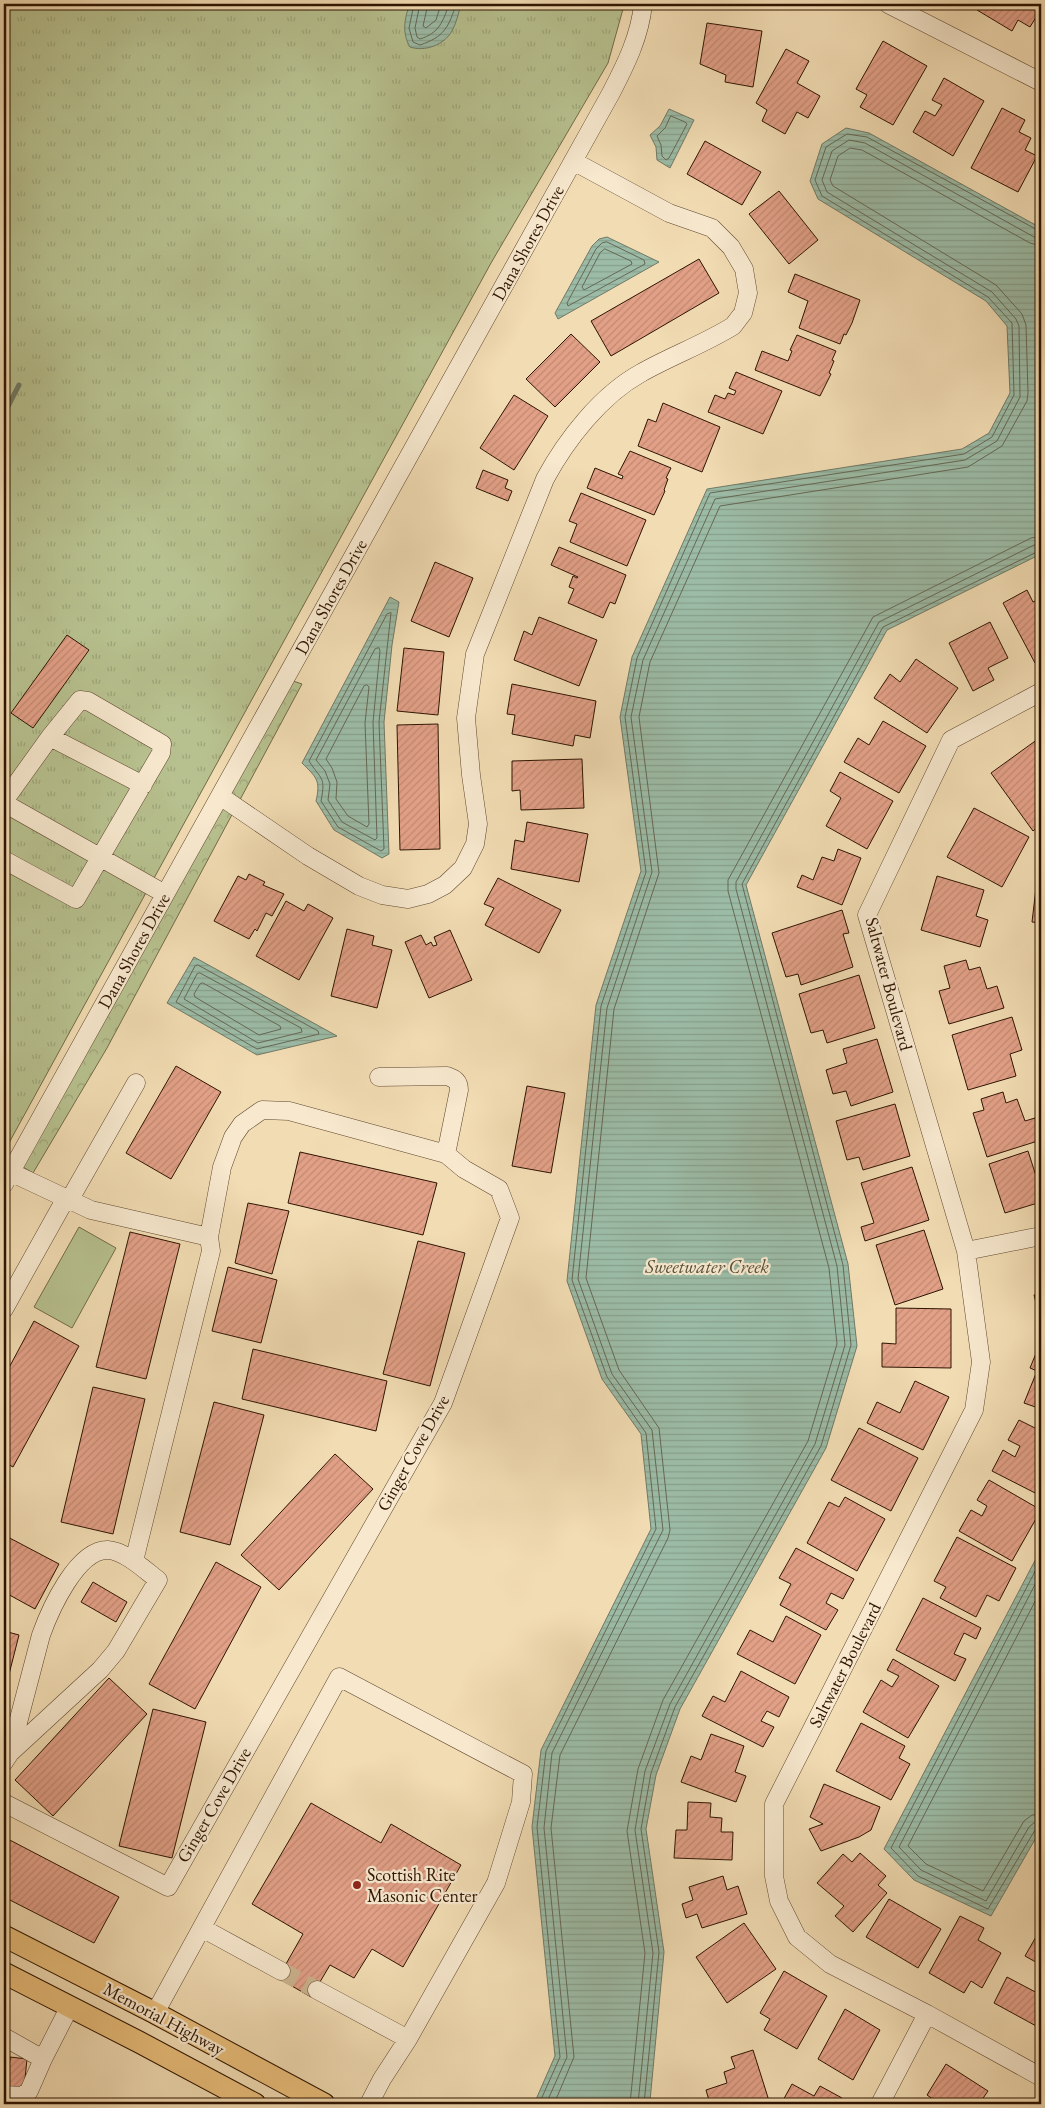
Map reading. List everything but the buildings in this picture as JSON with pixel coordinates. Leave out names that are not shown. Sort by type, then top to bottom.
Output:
[{"type":"main road","name":"Memorial Highway","points":[[4,1936],[155,2013],[324,2104]]},
{"type":"main road","name":"Memorial Highway","points":[[4,1972],[255,2104]]},
{"type":"main road","points":[[70,2006],[85,1977]]},
{"type":"street","name":"Dana Shores Drive","points":[[7,1178],[628,60],[643,4]]},
{"type":"street","points":[[888,4],[1041,82]]},
{"type":"street","points":[[220,796],[308,856],[359,886],[382,895],[408,899],[428,894],[445,885],[463,868],[475,844],[478,824],[466,718],[475,654],[545,480],[558,454],[604,400],[621,385],[641,372],[734,326],[743,313],[748,293],[744,269],[731,247],[712,228],[669,213],[573,160]]},
{"type":"street","name":"Saltwater Boulevard","points":[[1041,692],[951,740],[867,915],[966,1251],[981,1362],[974,1410],[774,1804],[774,1876],[779,1901],[797,1937],[830,1964],[927,2014],[1041,2077]]},
{"type":"street","points":[[4,860],[76,899],[101,857],[143,785],[161,753],[162,744],[88,701],[80,700],[75,703],[4,802],[101,857],[165,894]]},
{"type":"street","points":[[50,737],[143,785]]},
{"type":"street","points":[[379,1077],[447,1076],[459,1084],[446,1154]]},
{"type":"street","points":[[4,1309],[136,1083]]},
{"type":"street","name":"Ginger Cove Drive","points":[[4,1803],[168,1887],[443,1403],[510,1218],[499,1189],[464,1170],[446,1154],[289,1111],[262,1110],[242,1124],[233,1137],[222,1166],[209,1237],[211,1251],[134,1561]]},
{"type":"street","points":[[7,1178],[68,1198],[91,1210],[209,1237]]},
{"type":"street","points":[[966,1251],[1041,1236]]},
{"type":"street","points":[[109,1550],[134,1561],[158,1580],[116,1651],[100,1670],[7,1758],[40,1635],[47,1618],[74,1571],[86,1558],[98,1552],[109,1550]]},
{"type":"street","points":[[155,2013],[339,1677],[523,1774],[521,1802],[496,1883],[369,2104]]},
{"type":"street","points":[[202,1928],[282,1971]]},
{"type":"street","points":[[317,1990],[408,2039]]},
{"type":"street","points":[[4,2094],[22,2096],[29,2091],[70,2006]]},
{"type":"street","points":[[880,2104],[927,2014]]},
{"type":"street","points":[[4,2038],[43,2059]]},
{"type":"green space","points":[[4,4],[623,4],[623,9],[608,63],[491,263],[4,1152]]},
{"type":"green space","points":[[293,681],[302,684],[107,1048],[33,1173],[23,1167]]},
{"type":"green space","points":[[79,1227],[116,1248],[72,1328],[34,1307]]},
{"type":"water","points":[[410,4],[461,4],[455,25],[449,36],[439,44],[422,49],[410,47],[407,42],[405,21]]},
{"type":"water","points":[[669,109],[694,120],[670,168],[657,160],[656,147],[650,135],[660,126]]},
{"type":"water","name":"Sweetwater Creek","points":[[846,128],[869,133],[1041,228],[1041,554],[887,630],[746,885],[848,1264],[857,1346],[826,1448],[680,1709],[656,1775],[646,1829],[664,1952],[650,2101],[648,2104],[534,2104],[555,2056],[532,1827],[541,1750],[651,1529],[641,1434],[602,1379],[567,1281],[596,1005],[641,871],[620,717],[632,657],[707,489],[962,449],[989,433],[1010,393],[1007,326],[986,301],[818,199],[810,181],[822,144]]},
{"type":"water","points":[[607,237],[659,262],[558,319],[555,313],[592,246],[599,239]]},
{"type":"water","points":[[390,597],[399,602],[392,645],[384,722],[389,854],[382,858],[334,830],[316,801],[318,788],[316,779],[302,763]]},
{"type":"water","points":[[194,957],[337,1036],[257,1055],[167,1003]]},
{"type":"water","points":[[1041,1549],[1041,1829],[991,1916],[914,1880],[884,1849]]},
{"type":"waterway","points":[[4,414],[19,385]]},
{"type":"tunnel","points":[[281,1971],[317,1990]]},
{"type":"place","name":"Scottish Rite Masonic Center","points":[[357,1885]]}]
